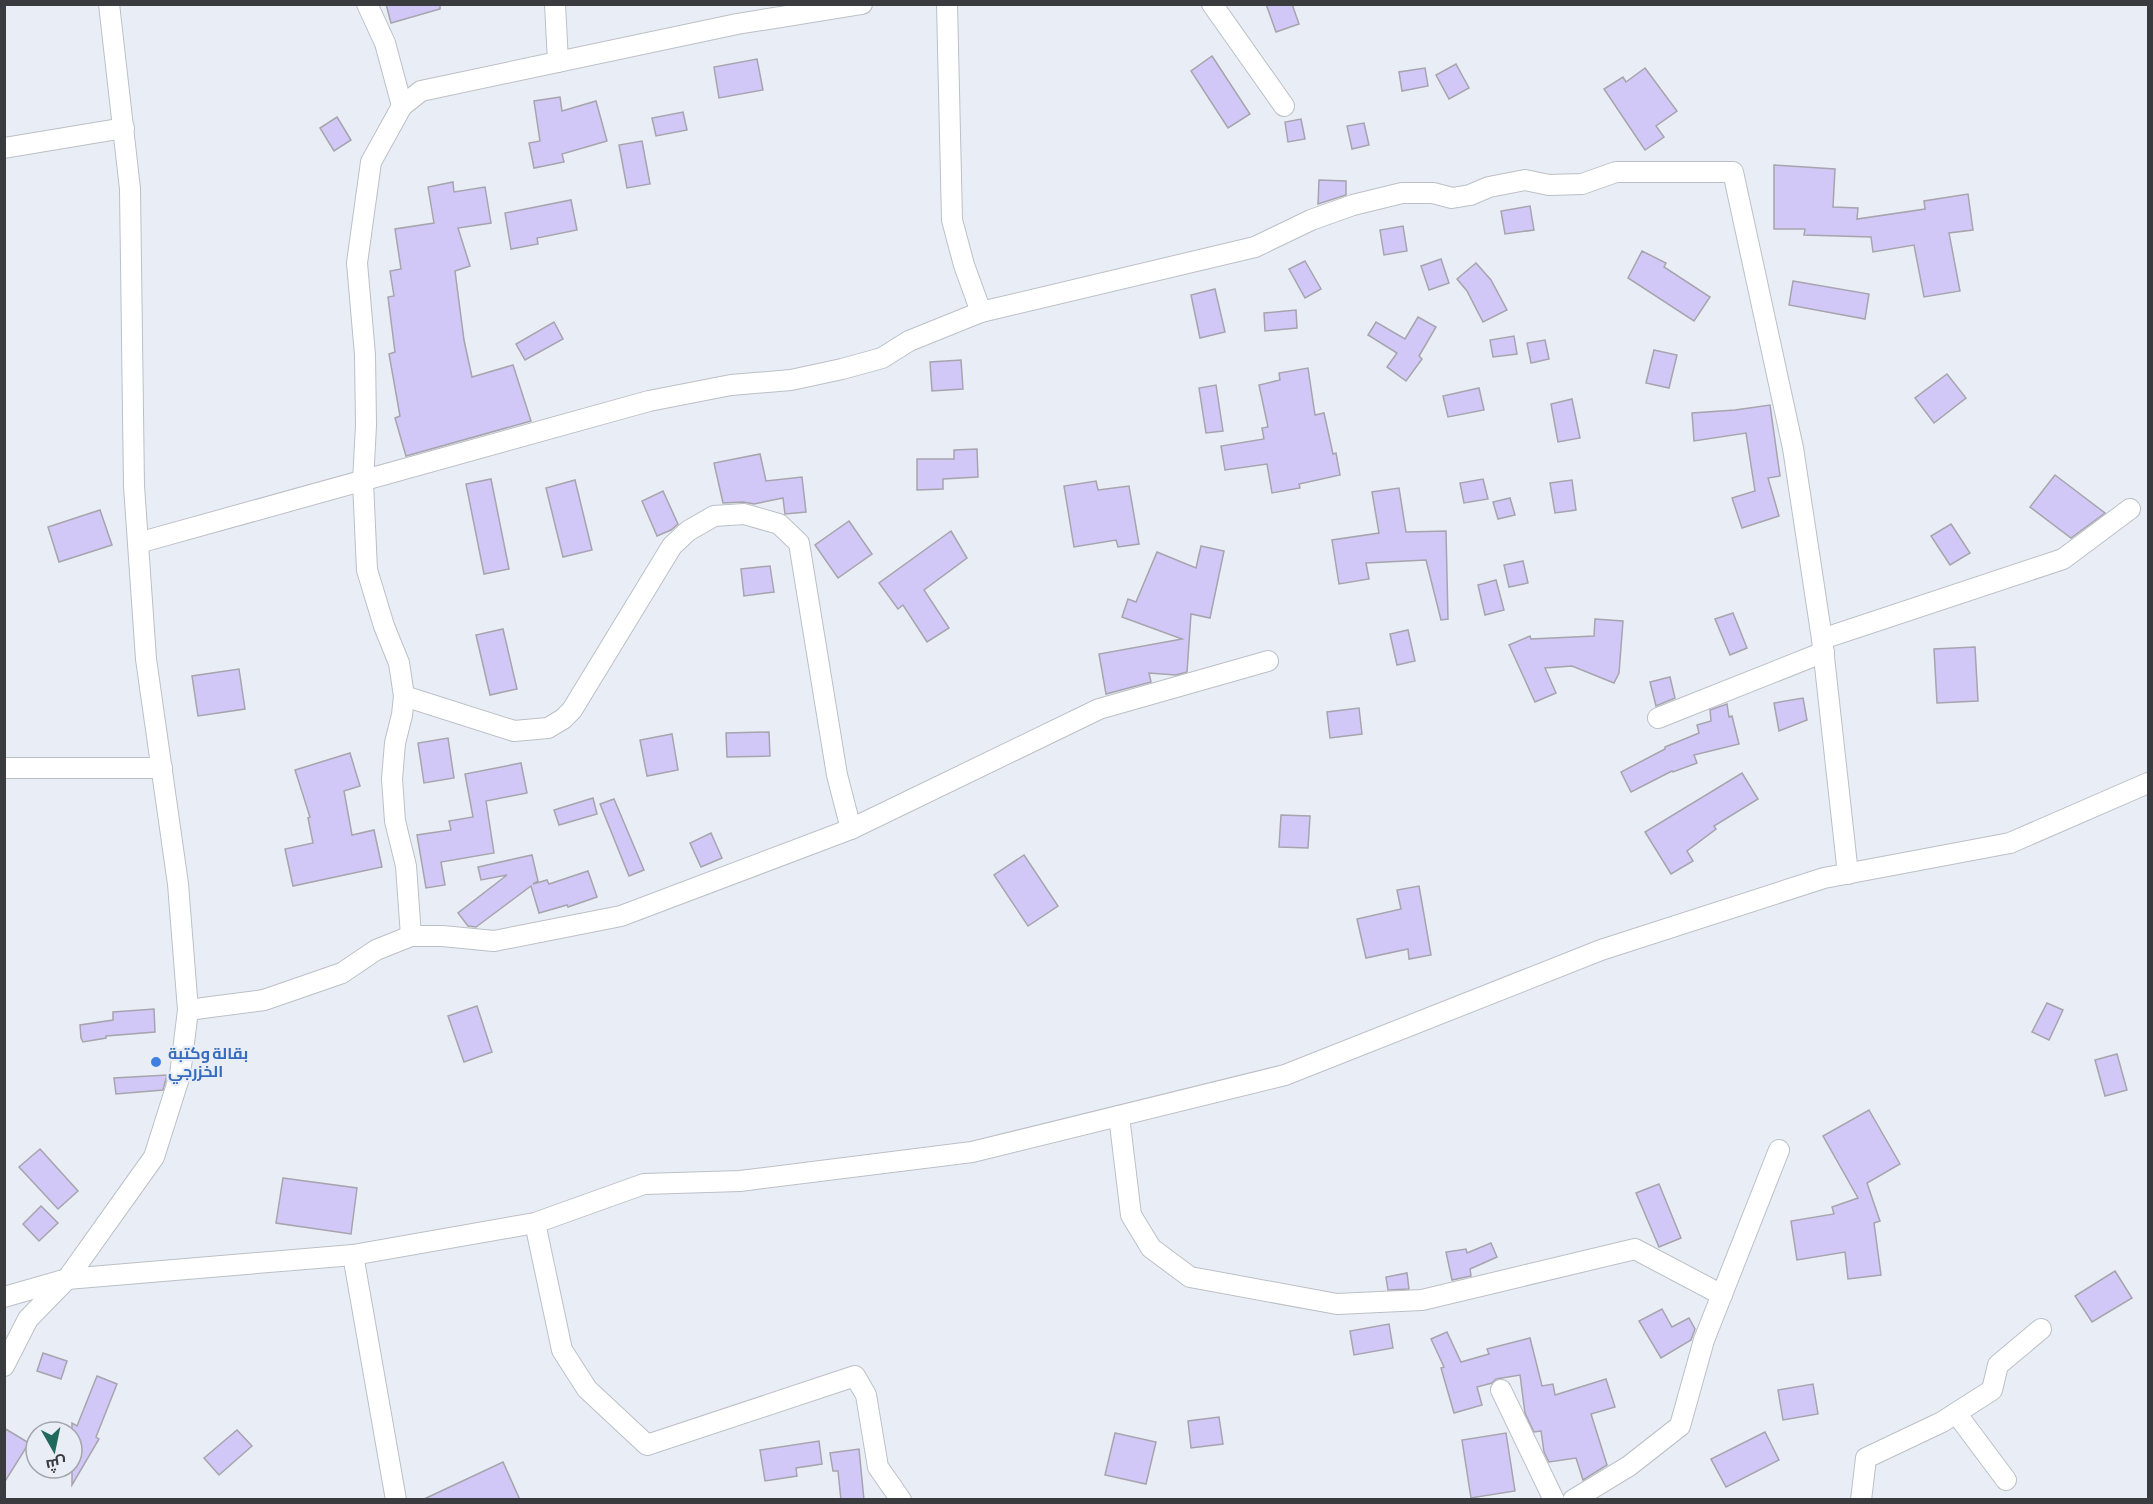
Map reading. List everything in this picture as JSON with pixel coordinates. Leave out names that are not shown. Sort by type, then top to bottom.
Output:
[{"type":"street","points":[[4,1366],[28,1319],[67,1278],[154,1157],[180,1075],[188,1010],[178,884],[146,659],[134,486],[130,189],[110,4]]},
{"type":"street","points":[[367,4],[385,44],[402,106]]},
{"type":"street","points":[[555,4],[558,62]]},
{"type":"street","points":[[411,936],[406,866],[395,821],[392,779],[404,696],[399,663],[384,626],[367,570],[363,482],[366,425],[365,355],[357,263],[371,162],[402,106],[421,91],[558,62],[761,13],[862,4]]},
{"type":"street","points":[[947,4],[952,220],[981,312]]},
{"type":"street","points":[[1212,4],[1284,106]]},
{"type":"street","points":[[4,148],[124,128]]},
{"type":"street","points":[[138,543],[649,401],[731,385],[791,380],[882,358],[909,341],[981,312],[1255,247],[1311,220],[1353,205],[1402,193],[1433,193],[1452,198],[1470,195],[1489,187],[1525,180],[1549,185],[1582,184],[1616,172],[1733,172],[1793,448],[1823,646],[1848,874]]},
{"type":"street","points":[[1658,718],[1823,646],[2063,559],[2130,509]]},
{"type":"street","points":[[404,696],[514,731],[548,728],[572,710],[672,546],[688,531],[714,516],[744,514],[779,524],[799,543],[837,775],[851,829]]},
{"type":"street","points":[[188,1010],[264,1000],[342,973],[376,950],[411,936],[442,936],[494,941],[621,916],[851,829],[1099,709],[1268,661]]},
{"type":"street","points":[[4,768],[162,768]]},
{"type":"street","points":[[4,1297],[67,1278],[353,1255],[535,1223],[644,1184],[740,1181],[972,1152],[1285,1075],[1601,950],[1824,878],[2010,843],[2148,783]]},
{"type":"street","points":[[1119,1116],[1131,1215],[1151,1248],[1190,1277],[1337,1304],[1422,1300],[1635,1249],[1722,1295]]},
{"type":"street","points":[[1573,1500],[1629,1466],[1680,1426],[1704,1340],[1779,1150]]},
{"type":"street","points":[[535,1223],[562,1350],[587,1389],[647,1445],[855,1376],[866,1395],[878,1467],[901,1500]]},
{"type":"street","points":[[353,1255],[396,1500]]},
{"type":"street","points":[[1861,1500],[1866,1458],[1942,1422],[1992,1390],[1998,1365],[2041,1329]]},
{"type":"street","points":[[1501,1390],[1554,1500]]},
{"type":"street","points":[[1956,1413],[2006,1480]]},
{"type":"building","points":[[386,4],[440,4],[440,9],[391,23]]},
{"type":"building","points":[[1266,4],[1292,4],[1299,24],[1276,32]]},
{"type":"building","points":[[1212,56],[1250,114],[1228,128],[1191,71]]},
{"type":"building","points":[[757,59],[763,90],[719,98],[714,67]]},
{"type":"building","points":[[1456,64],[1469,88],[1449,99],[1436,75]]},
{"type":"building","points":[[1425,68],[1428,86],[1402,91],[1399,72]]},
{"type":"building","points":[[1645,68],[1677,111],[1656,126],[1664,137],[1645,150],[1604,89],[1623,77],[1626,82]]},
{"type":"building","points":[[560,97],[562,111],[596,101],[607,141],[562,154],[564,162],[534,168],[529,143],[540,141],[534,101]]},
{"type":"building","points":[[683,112],[687,130],[656,136],[652,118]]},
{"type":"building","points":[[337,117],[351,140],[334,151],[320,128]]},
{"type":"building","points":[[1301,119],[1305,139],[1288,142],[1285,122]]},
{"type":"building","points":[[1364,123],[1369,145],[1352,149],[1347,126]]},
{"type":"building","points":[[642,141],[650,184],[627,188],[619,145]]},
{"type":"building","points":[[1774,165],[1835,169],[1833,207],[1858,208],[1857,219],[1925,209],[1924,201],[1968,194],[1973,230],[1949,233],[1960,291],[1924,297],[1914,245],[1873,252],[1871,237],[1804,235],[1805,229],[1774,229]]},
{"type":"building","points":[[1319,180],[1346,181],[1346,195],[1318,204]]},
{"type":"building","points":[[453,182],[454,192],[485,187],[491,223],[458,228],[470,266],[455,271],[464,340],[472,377],[513,365],[531,421],[406,456],[395,418],[400,416],[389,354],[395,352],[388,297],[394,296],[390,271],[401,269],[395,229],[434,223],[428,187]]},
{"type":"building","points":[[571,200],[577,230],[537,238],[538,244],[511,249],[505,213]]},
{"type":"building","points":[[1530,206],[1534,230],[1505,234],[1501,211]]},
{"type":"building","points":[[1403,226],[1407,251],[1384,255],[1380,230]]},
{"type":"building","points":[[1642,251],[1666,263],[1664,267],[1710,297],[1694,321],[1628,278]]},
{"type":"building","points":[[1441,259],[1449,283],[1429,290],[1421,266]]},
{"type":"building","points":[[1305,261],[1321,289],[1305,298],[1289,269]]},
{"type":"building","points":[[1476,263],[1491,280],[1507,310],[1483,322],[1467,291],[1457,279]]},
{"type":"building","points":[[1793,281],[1869,294],[1865,319],[1789,305]]},
{"type":"building","points":[[1215,289],[1225,332],[1200,338],[1191,295]]},
{"type":"building","points":[[1296,310],[1297,328],[1265,331],[1264,313]]},
{"type":"building","points":[[1418,317],[1436,327],[1419,356],[1422,359],[1406,381],[1387,367],[1397,353],[1368,335],[1376,322],[1405,339]]},
{"type":"building","points":[[554,322],[563,339],[525,360],[516,344]]},
{"type":"building","points":[[1514,336],[1517,354],[1493,357],[1490,340]]},
{"type":"building","points":[[1545,340],[1549,359],[1531,363],[1527,343]]},
{"type":"building","points":[[1654,350],[1677,355],[1669,388],[1646,383]]},
{"type":"building","points":[[961,360],[963,389],[932,391],[930,362]]},
{"type":"building","points":[[1308,368],[1315,415],[1324,413],[1340,475],[1299,484],[1300,488],[1272,493],[1267,464],[1225,470],[1221,446],[1264,439],[1262,428],[1268,427],[1259,385],[1280,380],[1279,373]]},
{"type":"building","points":[[1947,374],[1966,398],[1934,423],[1915,398]]},
{"type":"building","points":[[1216,385],[1223,431],[1206,433],[1199,388]]},
{"type":"building","points":[[1479,388],[1484,410],[1448,417],[1443,396]]},
{"type":"building","points":[[1572,399],[1580,438],[1558,442],[1551,404]]},
{"type":"building","points":[[1770,405],[1780,476],[1768,478],[1779,516],[1742,528],[1732,498],[1755,491],[1746,433],[1694,441],[1692,413]]},
{"type":"building","points":[[977,449],[978,477],[943,479],[943,489],[917,490],[917,459],[954,459],[954,450]]},
{"type":"building","points":[[760,454],[766,481],[802,477],[806,512],[785,514],[783,498],[754,504],[723,503],[714,463]]},
{"type":"building","points":[[2055,475],[2105,513],[2071,538],[2030,507]]},
{"type":"building","points":[[491,479],[509,569],[484,574],[466,484]]},
{"type":"building","points":[[1483,479],[1488,499],[1464,503],[1460,483]]},
{"type":"building","points":[[575,480],[592,550],[563,557],[546,488]]},
{"type":"building","points":[[1572,480],[1576,510],[1555,513],[1550,483]]},
{"type":"building","points":[[1096,481],[1098,490],[1129,486],[1139,544],[1118,547],[1116,540],[1074,547],[1064,486]]},
{"type":"building","points":[[1399,488],[1406,532],[1446,531],[1448,619],[1441,620],[1426,560],[1366,563],[1369,579],[1339,584],[1332,540],[1379,533],[1372,492]]},
{"type":"building","points":[[663,491],[678,524],[657,536],[642,501]]},
{"type":"building","points":[[1510,498],[1515,515],[1498,519],[1493,502]]},
{"type":"building","points":[[100,510],[112,545],[59,562],[48,527]]},
{"type":"building","points":[[849,521],[872,554],[838,578],[815,545]]},
{"type":"building","points":[[1951,524],[1970,553],[1950,565],[1931,536]]},
{"type":"building","points":[[951,531],[967,558],[924,590],[949,628],[927,642],[903,605],[898,609],[879,583]]},
{"type":"building","points":[[1201,546],[1224,551],[1210,618],[1191,614],[1187,672],[1176,675],[1149,673],[1151,682],[1106,694],[1099,654],[1182,639],[1122,617],[1128,599],[1136,602],[1157,552],[1196,568]]},
{"type":"building","points":[[1523,561],[1528,583],[1509,587],[1504,565]]},
{"type":"building","points":[[770,566],[774,592],[744,596],[741,569]]},
{"type":"building","points":[[1496,580],[1504,610],[1485,615],[1478,585]]},
{"type":"building","points":[[1733,613],[1747,648],[1730,655],[1715,619]]},
{"type":"building","points":[[1595,619],[1623,621],[1619,673],[1614,683],[1572,666],[1545,668],[1556,693],[1535,702],[1509,645],[1530,636],[1531,639],[1594,636]]},
{"type":"building","points":[[503,629],[517,689],[490,695],[476,635]]},
{"type":"building","points":[[1408,630],[1415,661],[1397,665],[1390,634]]},
{"type":"building","points":[[1975,647],[1978,701],[1937,703],[1934,649]]},
{"type":"building","points":[[239,669],[245,709],[198,716],[192,676]]},
{"type":"building","points":[[1670,677],[1675,698],[1656,706],[1650,682]]},
{"type":"building","points":[[1803,698],[1807,720],[1779,731],[1774,703]]},
{"type":"building","points":[[1727,704],[1729,717],[1732,716],[1739,744],[1694,755],[1697,763],[1672,771],[1631,792],[1621,772],[1665,747],[1699,733],[1697,725],[1711,721],[1710,710]]},
{"type":"building","points":[[1359,708],[1362,734],[1330,738],[1327,712]]},
{"type":"building","points":[[769,732],[770,756],[727,757],[726,733]]},
{"type":"building","points":[[672,734],[678,770],[647,776],[640,740]]},
{"type":"building","points":[[448,738],[454,778],[424,783],[418,743]]},
{"type":"building","points":[[350,753],[360,786],[344,791],[352,835],[374,830],[382,867],[293,886],[285,849],[313,843],[308,818],[310,817],[295,770]]},
{"type":"building","points":[[521,763],[527,793],[486,801],[494,853],[441,862],[445,885],[426,888],[417,835],[451,830],[449,821],[473,817],[465,774]]},
{"type":"building","points":[[1742,773],[1758,799],[1714,826],[1716,829],[1687,851],[1693,861],[1671,874],[1645,832]]},
{"type":"building","points":[[593,798],[597,814],[559,825],[554,810]]},
{"type":"building","points":[[614,799],[644,870],[629,876],[600,804]]},
{"type":"building","points":[[1281,815],[1310,816],[1308,848],[1279,847]]},
{"type":"building","points":[[711,833],[722,858],[701,867],[690,843]]},
{"type":"building","points":[[532,855],[538,881],[533,884],[547,880],[549,884],[588,871],[597,897],[568,907],[567,905],[539,913],[531,886],[476,927],[468,926],[458,913],[507,875],[481,880],[478,867]]},
{"type":"building","points":[[1024,855],[1058,906],[1028,926],[994,875]]},
{"type":"building","points":[[1419,886],[1431,955],[1409,959],[1408,949],[1366,958],[1357,919],[1401,909],[1397,890]]},
{"type":"building","points":[[2047,1003],[2063,1010],[2049,1040],[2032,1032]]},
{"type":"building","points":[[477,1006],[492,1052],[464,1062],[448,1016]]},
{"type":"building","points":[[154,1009],[155,1032],[106,1036],[106,1038],[83,1042],[81,1038],[80,1025],[113,1020],[113,1012]]},
{"type":"building","points":[[2117,1054],[2127,1090],[2105,1096],[2095,1060]]},
{"type":"building","points":[[167,1075],[163,1090],[116,1094],[114,1078]]},
{"type":"building","points":[[1869,1110],[1900,1164],[1867,1183],[1880,1221],[1874,1223],[1881,1275],[1848,1279],[1845,1252],[1797,1260],[1791,1221],[1834,1214],[1832,1207],[1858,1198],[1823,1136]]},
{"type":"building","points":[[40,1149],[78,1191],[58,1209],[19,1167]]},
{"type":"building","points":[[283,1178],[357,1188],[351,1234],[276,1223]]},
{"type":"building","points":[[1659,1184],[1681,1238],[1659,1247],[1636,1193]]},
{"type":"building","points":[[41,1206],[58,1223],[39,1241],[23,1224]]},
{"type":"building","points":[[1491,1243],[1497,1257],[1470,1269],[1471,1276],[1452,1280],[1446,1252],[1466,1249],[1467,1253]]},
{"type":"building","points":[[2115,1271],[2132,1298],[2092,1322],[2075,1296]]},
{"type":"building","points":[[1407,1273],[1409,1289],[1388,1290],[1386,1277]]},
{"type":"building","points":[[1662,1309],[1672,1327],[1689,1318],[1695,1329],[1691,1340],[1661,1358],[1639,1321]]},
{"type":"building","points":[[1389,1324],[1393,1348],[1354,1355],[1350,1331]]},
{"type":"building","points":[[1447,1332],[1461,1362],[1489,1354],[1487,1349],[1530,1338],[1542,1386],[1553,1384],[1555,1395],[1606,1379],[1615,1407],[1591,1414],[1607,1465],[1583,1480],[1576,1458],[1549,1462],[1544,1452],[1541,1431],[1534,1432],[1525,1413],[1520,1375],[1496,1379],[1492,1383],[1477,1387],[1482,1405],[1454,1413],[1441,1368],[1444,1367],[1431,1339]]},
{"type":"building","points":[[43,1353],[67,1361],[61,1379],[37,1371]]},
{"type":"building","points":[[97,1376],[117,1384],[96,1437],[99,1439],[84,1465],[84,1420],[79,1420]]},
{"type":"building","points":[[1813,1384],[1818,1414],[1783,1420],[1778,1390]]},
{"type":"building","points":[[1219,1417],[1223,1444],[1191,1448],[1188,1421]]},
{"type":"building","points":[[4,1428],[24,1440],[24,1451],[4,1483]]},
{"type":"building","points":[[237,1430],[252,1446],[219,1475],[204,1458]]},
{"type":"building","points":[[1765,1432],[1779,1460],[1726,1487],[1711,1459]]},
{"type":"building","points":[[1115,1433],[1156,1442],[1146,1484],[1105,1475]]},
{"type":"building","points":[[1506,1433],[1515,1491],[1471,1498],[1462,1440]]},
{"type":"building","points":[[819,1441],[822,1464],[796,1468],[797,1476],[765,1481],[760,1450]]},
{"type":"building","points":[[859,1449],[864,1500],[841,1500],[838,1471],[833,1471],[830,1453]]},
{"type":"building","points":[[503,1462],[520,1500],[422,1500]]},
{"type":"place","name":"بقالة وكتبة الخزرجي","points":[[156,1062]]}]
